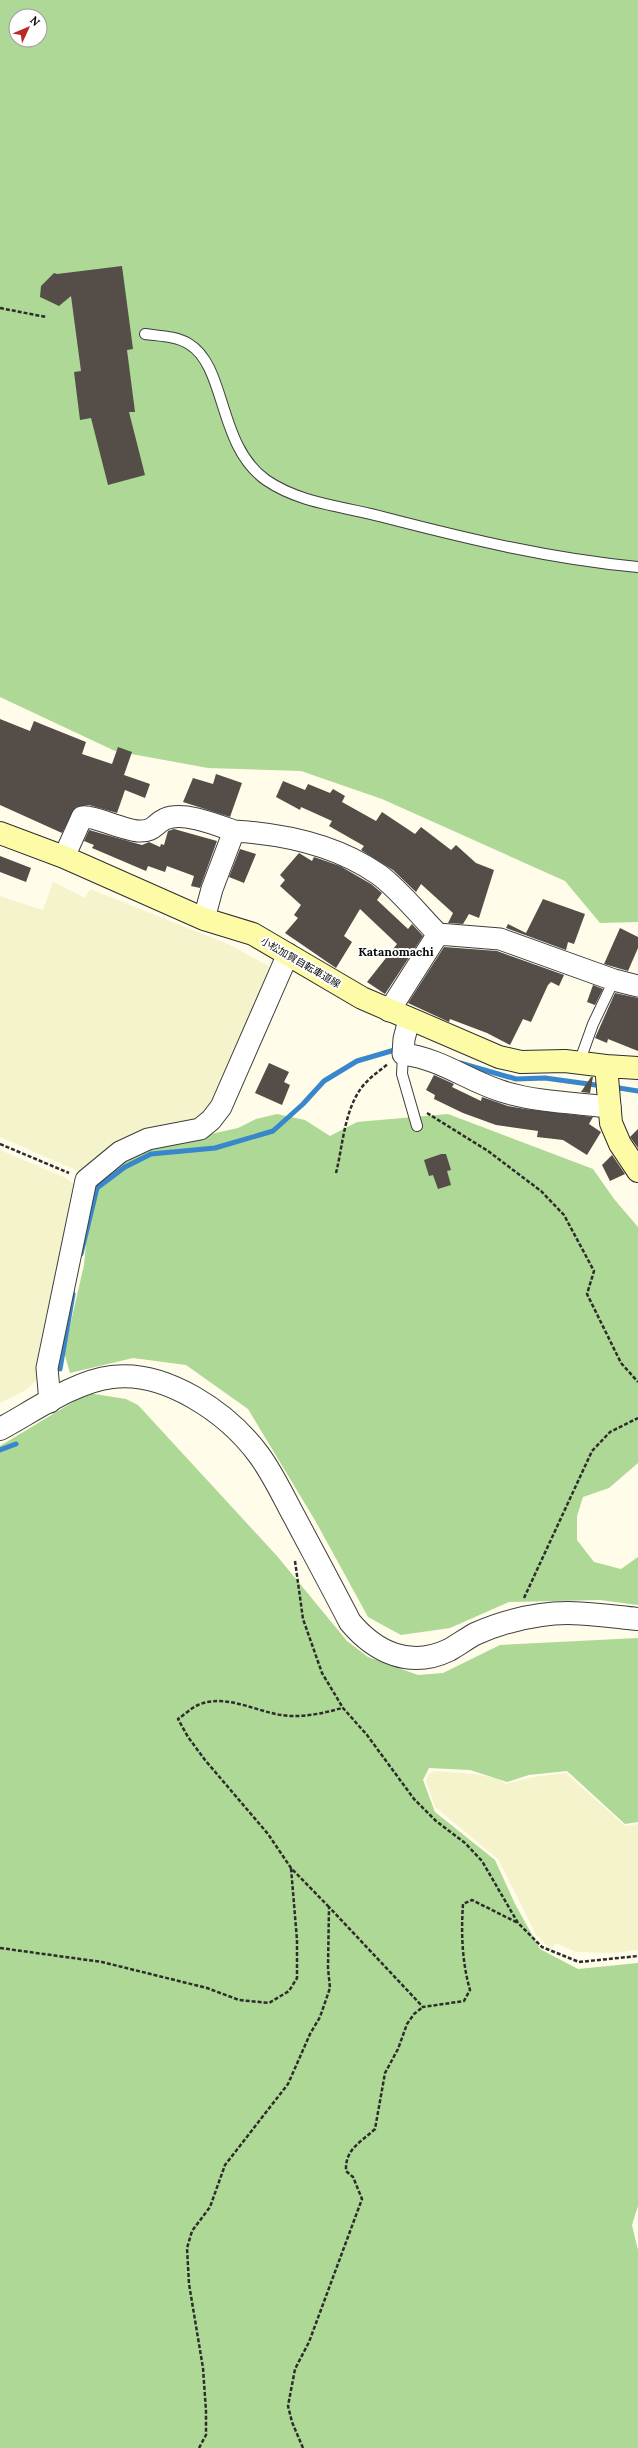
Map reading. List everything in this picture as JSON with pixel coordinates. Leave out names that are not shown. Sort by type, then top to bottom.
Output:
[{"type":"main road","name":"小松加賀自転車道線","points":[[0,833],[64,857],[204,919],[253,934],[389,1011],[499,1057],[521,1062],[579,1063],[638,1068]]},
{"type":"main road","points":[[606,1066],[611,1123],[620,1144],[638,1171]]},
{"type":"street","points":[[64,857],[82,817],[86,816],[104,823],[138,831],[153,829],[166,819],[180,818],[200,820],[234,831],[314,843],[345,854],[379,875],[438,934],[500,939],[614,980],[638,986]]},
{"type":"street","points":[[204,919],[212,889],[234,831]]},
{"type":"street","points":[[389,1011],[438,934]]},
{"type":"street","points":[[50,1402],[47,1368],[86,1180],[120,1152],[148,1139],[200,1129],[211,1120],[221,1107],[288,954]]},
{"type":"street","points":[[410,1020],[404,1038],[403,1054],[423,1057],[500,1091],[540,1099],[610,1107]]},
{"type":"street","points":[[0,1429],[74,1390],[112,1377],[159,1381],[188,1395],[215,1412],[258,1454],[275,1481],[350,1622],[363,1638],[376,1647],[414,1658],[432,1656],[448,1650],[475,1634],[513,1621],[542,1615],[568,1613],[638,1619]]},
{"type":"lane","points":[[145,334],[179,339],[189,344],[199,353],[209,370],[230,433],[239,452],[251,468],[267,481],[297,496],[316,503],[382,516],[455,536],[520,551],[638,566]]},
{"type":"lane","points":[[579,1063],[593,1024],[614,980]]},
{"type":"lane","points":[[403,1054],[402,1074],[417,1126]]},
{"type":"path","points":[[0,308],[46,317]]},
{"type":"path","points":[[336,1173],[348,1117],[354,1100],[368,1081],[394,1059],[403,1054]]},
{"type":"path","points":[[424,1110],[500,1160],[541,1191],[564,1215],[594,1271],[587,1294],[621,1363],[638,1382]]},
{"type":"path","points":[[0,1144],[86,1180]]},
{"type":"path","points":[[513,1621],[550,1545],[592,1451],[610,1432],[638,1418]]},
{"type":"path","points":[[295,1558],[303,1619],[322,1673],[343,1708],[367,1735],[414,1799],[436,1821],[465,1843],[482,1861],[518,1924]]},
{"type":"path","points":[[343,1708],[301,1716],[276,1714],[248,1705],[219,1700],[198,1705],[178,1719],[188,1737],[205,1760],[268,1834],[291,1868],[423,2007]]},
{"type":"path","points":[[0,1948],[102,1962],[207,1988],[239,2000],[269,2003],[289,1991],[297,1978],[297,1940],[291,1868]]},
{"type":"path","points":[[303,2448],[292,2422],[288,2406],[295,2369],[309,2342],[362,2199],[353,2178],[346,2171],[346,2160],[353,2147],[375,2129],[385,2073],[398,2049],[407,2024],[414,2014],[423,2007],[464,2001],[470,1990],[465,1972],[463,1953],[463,1904],[472,1900],[518,1924],[542,1947],[579,1962],[638,1956]]},
{"type":"path","points":[[199,2448],[206,2435],[206,2404],[203,2368],[189,2284],[187,2248],[192,2231],[210,2206],[226,2165],[288,2084],[310,2034],[320,2017],[330,1988],[328,1968],[328,1907]]},
{"type":"green space","points":[[0,0],[638,0],[638,922],[600,923],[565,881],[382,799],[301,771],[208,768],[115,751],[0,697]]},
{"type":"green space","points":[[53,882],[85,898],[90,889],[228,944],[272,968],[206,1118],[86,1171],[78,1171],[0,1137],[0,896],[43,910]]},
{"type":"green space","points":[[277,1114],[305,1120],[330,1136],[357,1122],[448,1114],[593,1169],[614,1199],[638,1227],[638,1463],[609,1488],[583,1497],[577,1516],[577,1540],[594,1562],[621,1569],[638,1557],[638,1605],[600,1600],[509,1602],[450,1628],[401,1635],[368,1617],[316,1522],[248,1409],[186,1365],[133,1358],[70,1373],[64,1352],[84,1265],[90,1202],[100,1180],[123,1161],[148,1148],[238,1128],[256,1119]]},
{"type":"green space","points":[[0,1150],[66,1178],[75,1185],[39,1378],[26,1390],[0,1403]]},
{"type":"green space","points":[[88,1393],[126,1399],[138,1405],[277,1556],[347,1641],[368,1657],[418,1675],[443,1673],[500,1645],[638,1638],[638,1822],[625,1824],[567,1771],[529,1775],[507,1782],[470,1770],[429,1768],[423,1780],[435,1812],[495,1860],[515,1904],[540,1949],[578,1969],[638,1963],[638,2206],[632,2225],[638,2250],[638,2448],[0,2448],[0,1446]]},
{"type":"green space","points":[[435,1771],[475,1774],[498,1779],[506,1784],[533,1777],[566,1773],[625,1826],[638,1824],[638,1950],[614,1953],[576,1952],[556,1943],[551,1949],[536,1935],[498,1859],[435,1807],[426,1781],[429,1773]]},
{"type":"building","points":[[122,266],[133,349],[127,350],[135,412],[129,412],[145,475],[108,485],[91,418],[80,420],[74,372],[81,371],[71,296],[59,306],[40,297],[41,286],[54,273],[57,274]]},
{"type":"building","points":[[0,719],[30,731],[34,721],[86,742],[82,754],[112,764],[118,747],[132,752],[124,775],[150,784],[145,798],[125,790],[117,813],[89,805],[76,807],[62,833],[0,805]]},
{"type":"building","points":[[216,774],[242,783],[230,817],[183,802],[193,778],[213,784]]},
{"type":"building","points":[[283,781],[305,790],[308,784],[330,793],[333,789],[345,796],[342,802],[376,821],[382,812],[415,834],[421,827],[451,850],[456,845],[476,863],[494,870],[479,918],[469,914],[463,924],[448,923],[453,913],[421,884],[416,892],[393,870],[361,850],[364,846],[329,826],[332,821],[301,807],[300,810],[276,797]]},
{"type":"building","points":[[174,829],[217,841],[200,888],[191,886],[194,876],[167,866],[165,872],[148,866],[146,871],[92,848],[94,845],[84,841],[89,830],[142,845],[149,842],[160,847],[161,844],[164,845],[168,831]]},
{"type":"building","points":[[240,849],[256,854],[244,883],[229,877]]},
{"type":"building","points":[[299,853],[312,861],[314,857],[340,866],[371,884],[382,893],[377,900],[408,929],[412,924],[423,936],[385,994],[367,982],[397,944],[360,909],[344,936],[352,942],[336,968],[285,933],[298,918],[294,915],[301,905],[280,886],[285,880],[280,875]]},
{"type":"building","points":[[0,856],[31,868],[26,882],[0,872]]},
{"type":"building","points":[[543,899],[585,914],[574,944],[568,942],[566,950],[506,928],[508,924],[526,933]]},
{"type":"building","points":[[620,928],[638,937],[638,948],[628,971],[604,964]]},
{"type":"building","points":[[444,947],[497,951],[564,975],[559,986],[551,982],[548,985],[531,1022],[523,1019],[510,1045],[487,1033],[450,1019],[449,1022],[408,1003]]},
{"type":"building","points":[[593,985],[603,989],[595,1005],[587,1002]]},
{"type":"building","points":[[615,993],[638,998],[638,1051],[608,1039],[607,1043],[595,1038]]},
{"type":"building","points":[[269,1063],[289,1072],[284,1082],[290,1085],[282,1105],[255,1093]]},
{"type":"building","points":[[434,1075],[454,1084],[452,1087],[481,1101],[482,1097],[508,1106],[593,1117],[589,1124],[601,1132],[587,1155],[563,1140],[537,1137],[538,1131],[496,1125],[463,1113],[434,1099],[435,1095],[426,1090]]},
{"type":"building","points":[[591,1077],[593,1077],[590,1093],[581,1092]]},
{"type":"building","points":[[638,1129],[638,1148],[630,1137]]},
{"type":"building","points":[[441,1154],[446,1154],[451,1170],[447,1171],[451,1185],[438,1189],[433,1175],[429,1176],[424,1160]]},
{"type":"building","points":[[612,1155],[625,1174],[610,1181],[602,1165]]},
{"type":"waterway","points":[[81,1254],[97,1188],[125,1167],[151,1154],[215,1148],[273,1131],[303,1104],[324,1081],[357,1061],[398,1049]]},
{"type":"waterway","points":[[460,1063],[516,1079],[545,1078],[603,1086]]},
{"type":"waterway","points":[[613,1087],[638,1091]]},
{"type":"waterway","points":[[60,1369],[73,1294]]},
{"type":"waterway","points":[[0,1450],[16,1444]]},
{"type":"district","name":"Katanomachi","points":[[396,952]]}]
